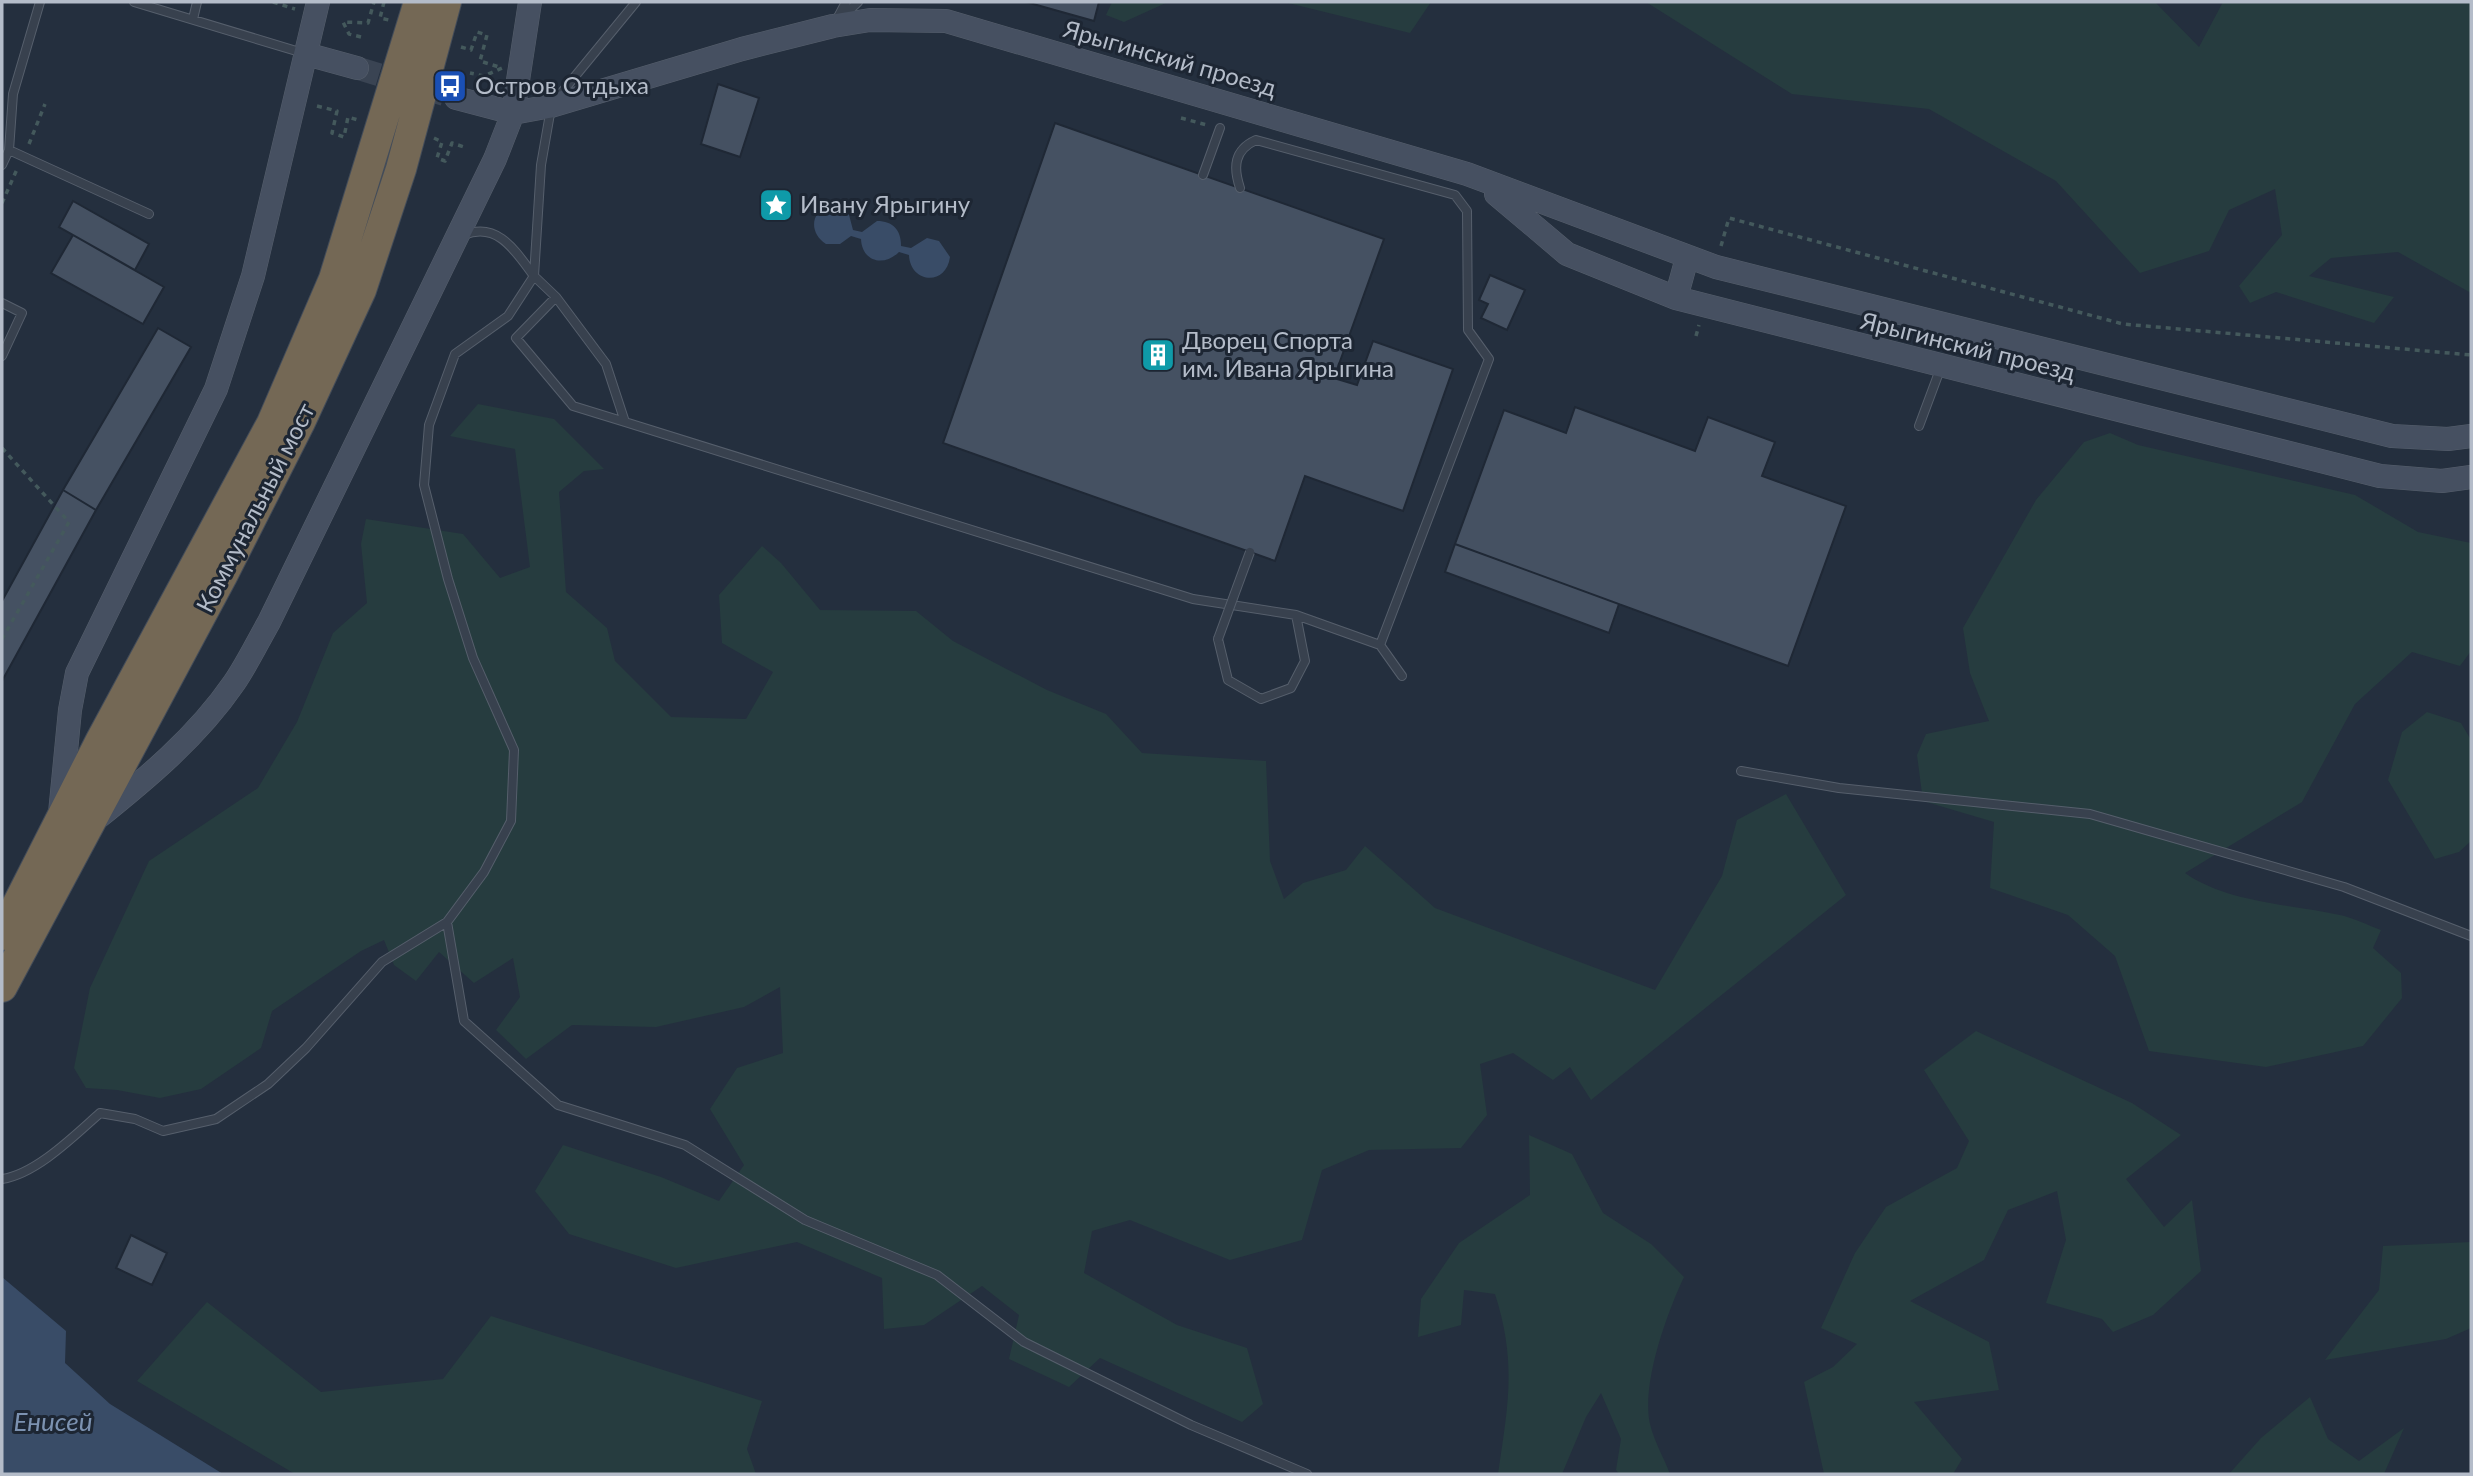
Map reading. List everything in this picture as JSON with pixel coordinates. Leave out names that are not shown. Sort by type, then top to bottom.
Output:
[{"type":"highway","name":"Коммунальный мост","points":[[2,987],[73,823],[277,411],[334,279],[419,2]]},
{"type":"highway","name":"Коммунальный мост","points":[[2,934],[73,823],[228,564],[300,422],[362,290],[401,169],[446,2]]},
{"type":"main road","points":[[73,823],[165,762],[233,684],[269,622],[455,239],[513,113],[530,2]]},
{"type":"main road","points":[[73,823],[69,710],[77,673],[216,389],[253,276],[306,54],[309,6]]},
{"type":"main road","name":"Ярыгинский проезд","points":[[513,113],[551,106],[741,49],[833,26],[870,20],[946,21],[1467,174],[1483,183],[1716,267],[2392,436],[2448,439],[2471,436]]},
{"type":"main road","points":[[306,54],[357,68]]},
{"type":"main road","points":[[456,98],[513,113]]},
{"type":"main road","name":"Ярыгинский проезд","points":[[1483,183],[1567,254],[1705,307],[2381,476],[2442,481],[2471,477]]},
{"type":"main road","points":[[1676,298],[1687,258]]},
{"type":"lane","points":[[2,165],[9,150],[13,94],[40,2]]},
{"type":"lane","points":[[134,2],[306,54]]},
{"type":"lane","points":[[193,19],[197,2]]},
{"type":"lane","points":[[2,1179],[13,1177],[62,1147],[100,1113],[135,1119],[163,1131],[216,1119],[268,1084],[306,1048],[382,962],[447,922],[484,872],[511,821],[514,750],[473,658],[448,579],[424,485],[429,425],[455,354],[508,316],[534,276],[541,165],[551,106],[636,2]]},
{"type":"lane","points":[[833,26],[846,2]]},
{"type":"lane","points":[[833,26],[858,2]]},
{"type":"lane","points":[[1203,175],[1220,128]]},
{"type":"lane","points":[[1240,188],[1234,170],[1238,154],[1245,145],[1256,140],[1455,195],[1467,211],[1468,330],[1489,359],[1380,645]]},
{"type":"lane","points":[[9,150],[149,214]]},
{"type":"lane","points":[[455,239],[476,230],[491,232],[508,242],[534,276],[556,297],[606,364],[625,422]]},
{"type":"lane","points":[[556,297],[516,338],[573,406],[1193,599],[1296,615],[1380,645],[1402,676]]},
{"type":"lane","points":[[2,303],[22,313],[2,356]]},
{"type":"lane","points":[[1919,426],[1941,367]]},
{"type":"lane","points":[[1250,552],[1218,639],[1228,680],[1261,699],[1291,688],[1305,661],[1296,615]]},
{"type":"lane","points":[[1741,771],[1839,788],[2090,814],[2344,887],[2471,936]]},
{"type":"lane","points":[[447,922],[464,1020],[558,1105],[685,1145],[805,1220],[937,1275],[1024,1342],[1191,1425],[1307,1474]]},
{"type":"path","points":[[273,2],[309,6]]},
{"type":"path","points":[[360,37],[349,34],[343,22],[368,23],[374,2]]},
{"type":"path","points":[[384,2],[380,18],[391,20]]},
{"type":"path","points":[[461,47],[471,50],[477,32],[487,35],[480,61],[502,68],[484,76],[470,73]]},
{"type":"path","points":[[317,106],[337,111],[332,133],[344,136],[348,117],[359,120]]},
{"type":"path","points":[[1181,118],[1220,128]]},
{"type":"path","points":[[434,138],[442,142],[437,158],[445,161],[453,143],[464,147]]},
{"type":"path","points":[[1716,267],[1729,218],[2123,324],[2471,355]]},
{"type":"path","points":[[1696,336],[1705,307]]},
{"type":"path","points":[[2,448],[69,523],[2,639]]},
{"type":"green space","points":[[1112,2],[1168,2],[1124,22],[1106,15]]},
{"type":"green space","points":[[1284,2],[1431,2],[1410,33]]},
{"type":"green space","points":[[1646,2],[2155,2],[2199,47],[2223,2],[2471,3],[2471,293],[2398,252],[2331,258],[2309,276],[2394,297],[2374,323],[2276,292],[2250,303],[2239,286],[2282,235],[2275,189],[2229,210],[2209,251],[2140,273],[2056,181],[1929,109],[1792,94]]},
{"type":"green space","points":[[478,404],[554,419],[604,469],[584,471],[559,492],[566,592],[607,628],[615,661],[671,717],[746,719],[773,672],[722,643],[719,595],[762,546],[781,563],[820,610],[916,611],[953,641],[1047,690],[1106,714],[1142,753],[1266,761],[1270,861],[1284,899],[1303,883],[1346,870],[1365,846],[1435,908],[1655,990],[1722,876],[1737,820],[1786,794],[1846,895],[1591,1100],[1570,1067],[1553,1080],[1513,1053],[1480,1064],[1487,1115],[1461,1148],[1369,1150],[1322,1170],[1302,1240],[1230,1260],[1130,1220],[1092,1231],[1084,1273],[1177,1325],[1247,1348],[1263,1404],[1242,1422],[1100,1358],[1069,1387],[1009,1359],[1019,1315],[982,1286],[924,1325],[884,1329],[882,1278],[797,1242],[676,1268],[569,1234],[535,1191],[563,1145],[661,1177],[719,1201],[744,1165],[710,1109],[737,1068],[783,1053],[780,987],[744,1007],[656,1027],[572,1025],[526,1059],[496,1030],[520,997],[513,958],[474,983],[439,952],[416,981],[394,965],[384,940],[361,951],[272,1011],[261,1048],[201,1089],[160,1098],[117,1090],[86,1088],[74,1068],[90,988],[149,861],[258,788],[297,722],[333,633],[367,603],[361,544],[366,519],[463,534],[500,578],[530,567],[515,449],[450,436]]},
{"type":"green space","points":[[2110,433],[2138,445],[2355,495],[2418,532],[2471,543],[2471,651],[2460,666],[2412,652],[2355,704],[2302,802],[2185,873],[2220,891],[2240,897],[2340,915],[2381,930],[2373,948],[2401,973],[2402,998],[2363,1046],[2266,1067],[2149,1051],[2115,956],[2068,915],[1990,888],[1994,822],[1923,801],[1917,755],[1926,734],[1989,721],[1970,673],[1963,628],[2036,500],[2084,442]]},
{"type":"green space","points":[[2427,712],[2461,723],[2471,740],[2471,841],[2459,852],[2435,859],[2388,780],[2402,732]]},
{"type":"green space","points":[[1976,1031],[2132,1103],[2181,1135],[2126,1179],[2164,1227],[2192,1200],[2201,1271],[2153,1315],[2113,1332],[2102,1319],[2046,1303],[2066,1240],[2057,1191],[2008,1210],[1984,1260],[1910,1301],[1989,1342],[1999,1390],[1914,1402],[1962,1459],[1953,1474],[1824,1474],[1804,1382],[1833,1367],[1857,1344],[1821,1328],[1855,1253],[1886,1207],[1957,1168],[1969,1141],[1924,1070]]},
{"type":"green space","points":[[1529,1135],[1572,1154],[1603,1213],[1651,1244],[1684,1277],[1663,1329],[1649,1389],[1650,1424],[1670,1474],[1619,1474],[1616,1470],[1621,1439],[1601,1393],[1586,1417],[1562,1474],[1498,1474],[1507,1405],[1508,1363],[1502,1319],[1495,1294],[1464,1290],[1461,1325],[1418,1337],[1421,1299],[1459,1243],[1530,1195]]},
{"type":"green space","points":[[2471,1242],[2471,1328],[2446,1339],[2325,1360],[2379,1290],[2383,1246]]},
{"type":"green space","points":[[207,1302],[321,1392],[443,1379],[491,1316],[762,1401],[747,1449],[756,1474],[295,1474],[137,1381]]},
{"type":"green space","points":[[2310,1397],[2328,1439],[2359,1461],[2404,1428],[2384,1474],[2229,1474],[2261,1438]]},
{"type":"water","points":[[830,205],[848,211],[853,230],[862,232],[877,221],[892,225],[900,235],[901,246],[911,248],[927,238],[939,241],[950,257],[947,267],[936,277],[928,278],[915,271],[909,255],[899,252],[887,260],[875,260],[865,253],[861,239],[851,236],[840,244],[826,244],[817,234],[814,223],[819,212]]},
{"type":"water","name":"Енисей","points":[[2,1277],[66,1331],[65,1363],[110,1404],[223,1474],[2,1474]]},
{"type":"building","points":[[1026,2],[1099,2],[1094,21]]},
{"type":"building","points":[[718,84],[759,98],[740,157],[701,144]]},
{"type":"building","name":"Дворец Спорта им. Ивана Ярыгина","points":[[1055,123],[1384,239],[1334,378],[1357,385],[1373,341],[1453,369],[1403,511],[1305,476],[1275,561],[943,443]]},
{"type":"building","points":[[73,201],[149,244],[135,270],[59,227]]},
{"type":"building","points":[[73,235],[164,287],[143,324],[51,273]]},
{"type":"building","points":[[1490,275],[1525,290],[1507,330],[1481,318],[1488,304],[1479,300]]},
{"type":"building","points":[[158,328],[191,347],[96,510],[63,490]]},
{"type":"building","points":[[1575,407],[1695,451],[1708,417],[1775,442],[1762,476],[1846,506],[1788,666],[1455,544],[1504,410],[1566,433]]},
{"type":"building","points":[[63,490],[96,510],[2,681],[2,601]]},
{"type":"building","points":[[1455,544],[1619,604],[1609,633],[1445,572]]},
{"type":"building","points":[[131,1235],[167,1253],[152,1285],[116,1268]]},
{"type":"tunnel","points":[[357,68],[456,98]]},
{"type":"place","name":"Остров Отдыха","points":[[450,86]]},
{"type":"place","name":"Ивану Ярыгину","points":[[776,205]]},
{"type":"place","name":"Дворец Спорта им. Ивана Ярыгина","points":[[1158,355]]}]
